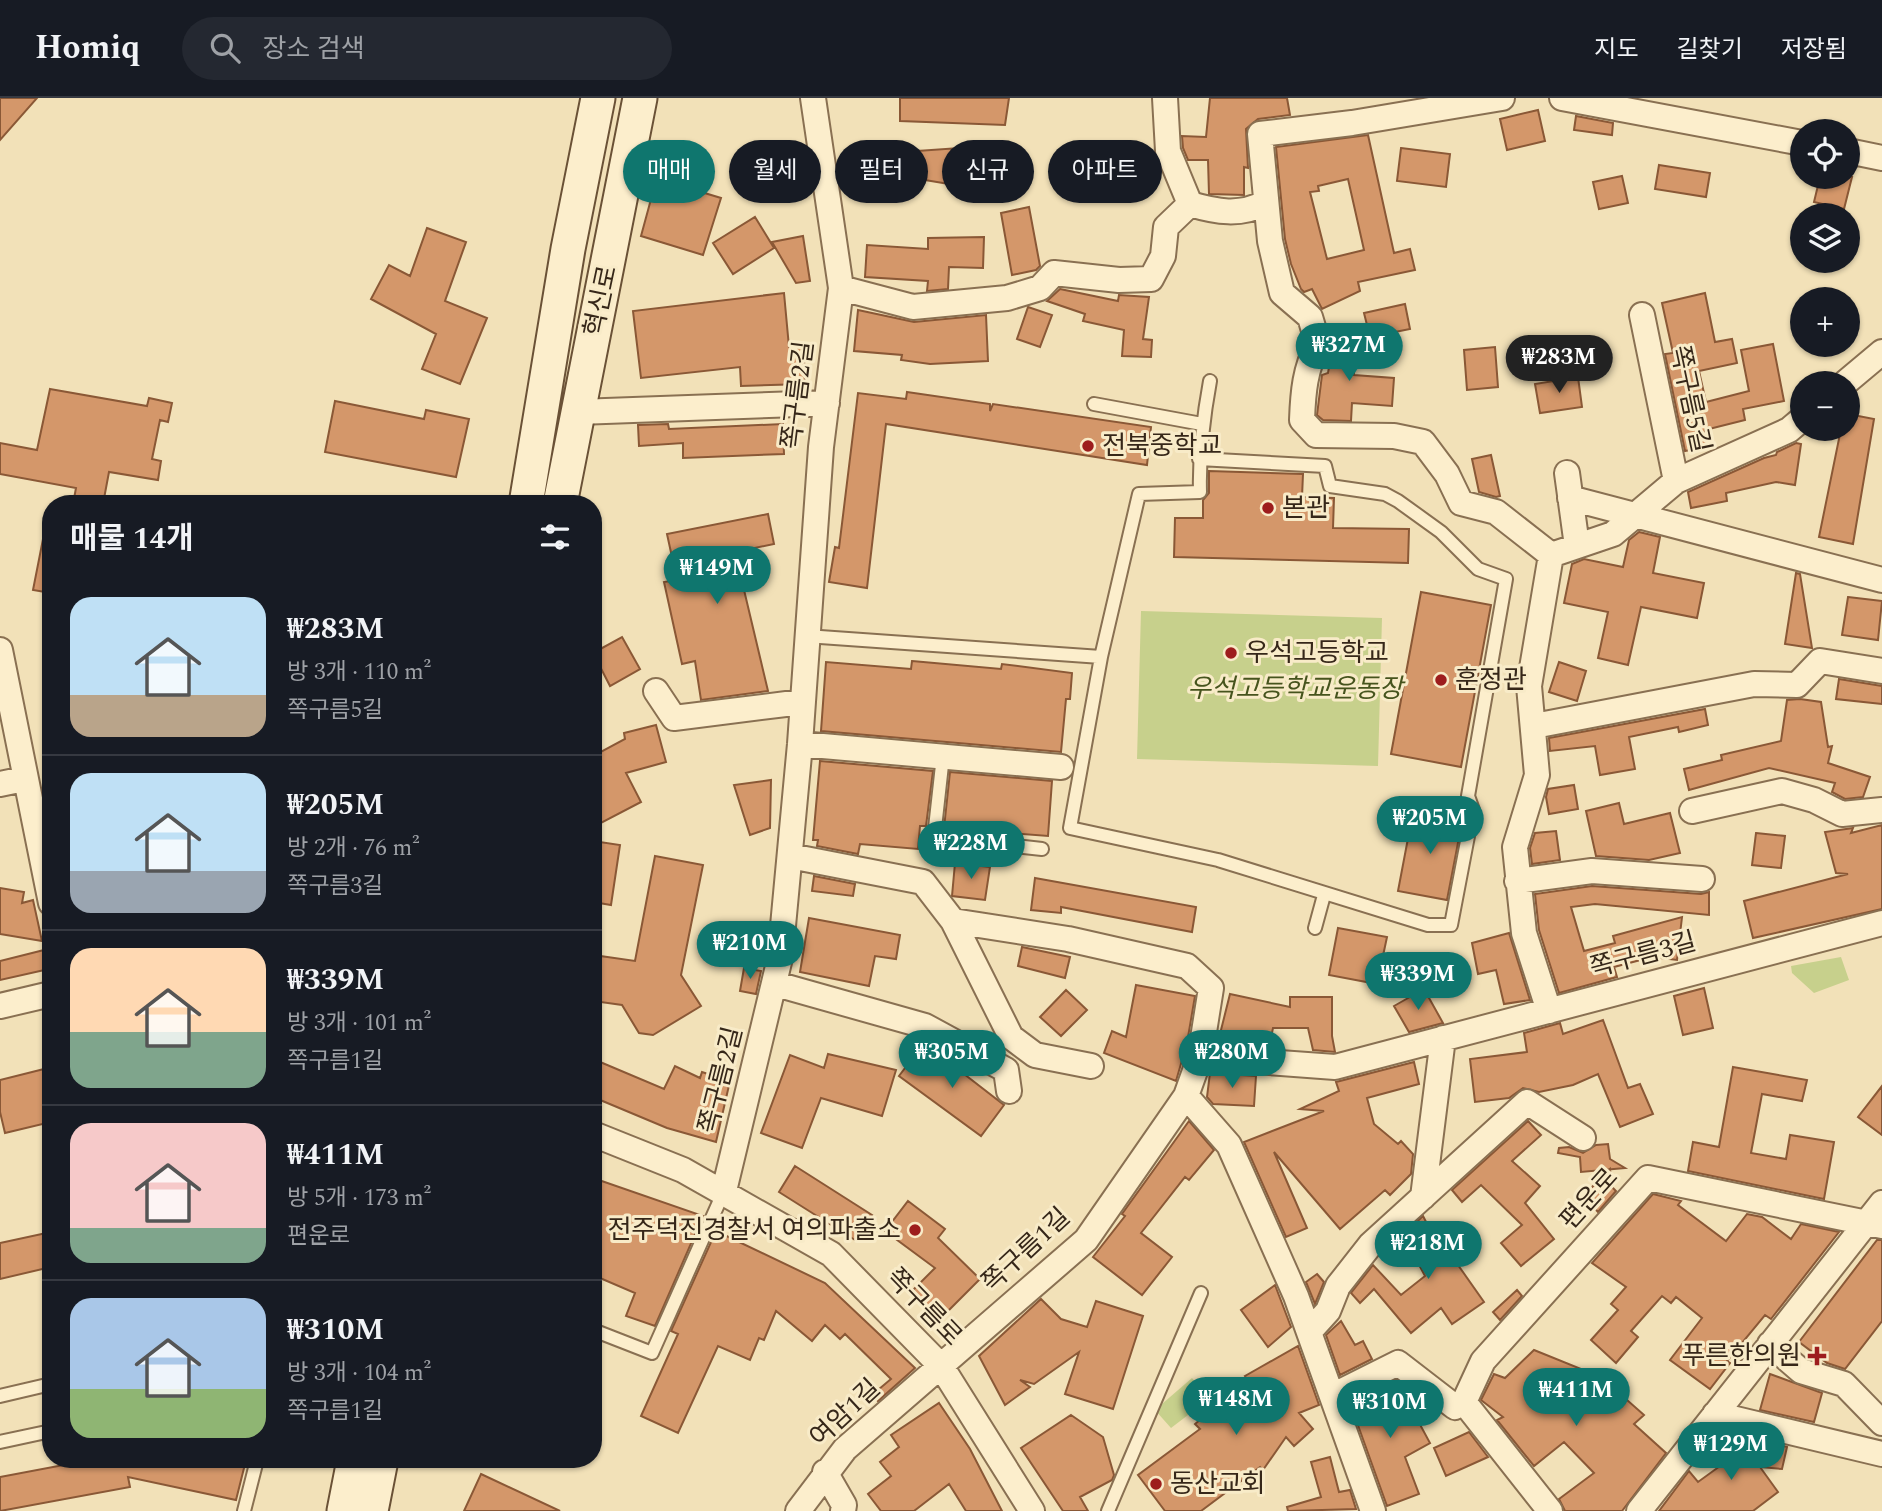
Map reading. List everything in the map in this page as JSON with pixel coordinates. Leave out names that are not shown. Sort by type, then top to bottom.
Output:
[{"type":"street","name":"혁신로","points":[[527,495],[568,249],[598,98]]},
{"type":"street","name":"혁신로","points":[[562,495],[640,98]]},
{"type":"street","name":"쪽구름2길","points":[[724,1191],[776,984],[780,958],[800,744],[821,447],[841,288],[813,98]]},
{"type":"street","points":[[1165,98],[1168,151],[1190,204]]},
{"type":"street","points":[[1502,98],[1352,124],[1259,134],[1269,241],[1282,293],[1310,317],[1318,344],[1309,362],[1302,420],[1316,435],[1394,436],[1423,442],[1447,474],[1461,503],[1496,512],[1552,555]]},
{"type":"street","points":[[1562,98],[1610,102],[1790,140]]},
{"type":"street","points":[[1860,153],[1882,158]]},
{"type":"street","points":[[1190,204],[1214,211],[1248,212],[1265,203]]},
{"type":"street","points":[[841,288],[913,307],[1007,298],[1040,288],[1054,273],[1119,280],[1151,279],[1163,256],[1166,227],[1190,204]]},
{"type":"street","name":"쪽구름5길","points":[[1642,315],[1676,481],[1790,429]]},
{"type":"street","points":[[1859,371],[1882,352]]},
{"type":"street","points":[[578,412],[827,403]]},
{"type":"street","points":[[1567,473],[1577,546]]},
{"type":"street","points":[[1552,555],[1613,534],[1676,481]]},
{"type":"street","points":[[1570,498],[1882,580]]},
{"type":"street","points":[[953,921],[1068,939],[1187,966],[1211,988],[1200,1057],[1335,1067],[1549,1011],[1524,933],[1515,847],[1537,775],[1529,686],[1552,555]]},
{"type":"street","points":[[0,650],[42,862]]},
{"type":"street","points":[[1534,726],[1754,684],[1797,685],[1820,661],[1882,671]]},
{"type":"street","points":[[656,691],[674,719],[802,702]]},
{"type":"street","points":[[800,744],[1061,767]]},
{"type":"street","points":[[0,784],[24,779]]},
{"type":"street","points":[[1692,811],[1782,791],[1814,800],[1842,814],[1882,810]]},
{"type":"street","points":[[790,856],[923,882],[953,921],[1011,1037],[1035,1055],[1091,1066]]},
{"type":"street","points":[[1517,881],[1592,871],[1702,879]]},
{"type":"street","name":"쪽구름3길","points":[[1549,1011],[1882,923]]},
{"type":"street","points":[[776,984],[925,1026],[1006,1070],[1009,1091]]},
{"type":"street","points":[[0,1006],[42,997]]},
{"type":"street","points":[[1423,1197],[1443,1038]]},
{"type":"street","name":"쪽구름1길","points":[[941,1366],[1086,1240],[1186,1096],[1200,1057]]},
{"type":"street","points":[[1186,1096],[1229,1145],[1309,1332],[1373,1511]]},
{"type":"street","points":[[1309,1332],[1328,1311],[1338,1286],[1371,1244],[1527,1102],[1583,1138]]},
{"type":"street","name":"쪽구름로","points":[[602,1138],[683,1170],[831,1254],[941,1366],[1032,1511]]},
{"type":"street","name":"편운로","points":[[1464,1402],[1483,1361],[1648,1178],[1875,1224]]},
{"type":"street","points":[[1639,1511],[1770,1344],[1875,1224],[1882,1202]]},
{"type":"street","points":[[1770,1344],[1801,1371],[1844,1384],[1882,1423]]},
{"type":"street","points":[[1332,1396],[1398,1363],[1455,1407],[1464,1402],[1550,1511]]},
{"type":"street","name":"여암1길","points":[[798,1511],[845,1449],[941,1366]]},
{"type":"street","points":[[1715,1414],[1882,1454]]},
{"type":"street","points":[[344,1511],[352,1468]]},
{"type":"street","points":[[371,1511],[379,1468]]},
{"type":"street","points":[[825,1472],[844,1505],[843,1511]]},
{"type":"lane","points":[[1199,458],[1325,466],[1330,486],[1385,494],[1441,532],[1478,569],[1506,579],[1468,796],[1473,810],[1451,925],[1428,925],[1218,860],[1070,828],[1101,657],[1139,494],[1199,492],[1199,458],[1202,424],[1210,382]]},
{"type":"lane","points":[[1094,404],[1202,424]]},
{"type":"lane","points":[[806,636],[1101,657]]},
{"type":"lane","points":[[943,756],[934,837],[1042,849]]},
{"type":"lane","points":[[1315,928],[1324,895]]},
{"type":"lane","points":[[721,944],[780,958]]},
{"type":"lane","points":[[602,1334],[652,1353],[724,1191]]},
{"type":"lane","points":[[1108,1511],[1201,1293]]},
{"type":"lane","points":[[0,1396],[42,1386]]},
{"type":"lane","points":[[0,1442],[42,1432]]},
{"type":"lane","points":[[244,1511],[255,1468]]},
{"type":"green space","name":"우석고등학교운동장","points":[[1141,611],[1382,618],[1378,766],[1137,759]]},
{"type":"green space","points":[[1841,957],[1849,980],[1814,993],[1792,973],[1791,966]]},
{"type":"green space","points":[[1192,1378],[1209,1399],[1171,1428],[1155,1410]]},
{"type":"building","points":[[0,98],[37,98],[0,140]]},
{"type":"building","points":[[900,98],[1009,98],[1005,125],[900,121]]},
{"type":"building","points":[[1210,98],[1287,98],[1290,115],[1258,119],[1246,129],[1248,168],[1244,167],[1244,195],[1209,194],[1208,160],[1188,160],[1183,148],[1182,136],[1206,137]]},
{"type":"building","points":[[1538,110],[1545,141],[1507,150],[1500,119]]},
{"type":"building","points":[[1576,116],[1613,123],[1612,135],[1574,130]]},
{"type":"building","points":[[1368,135],[1394,253],[1410,249],[1415,270],[1358,282],[1360,291],[1322,309],[1312,289],[1304,292],[1301,289],[1291,264],[1285,239],[1276,147]],"holes":[[[1348,179],[1364,250],[1327,259],[1310,192],[1319,191],[1318,186]]]},
{"type":"building","points":[[1401,148],[1450,154],[1446,187],[1397,181]]},
{"type":"building","points":[[942,149],[942,183],[928,180],[928,150]]},
{"type":"building","points":[[1659,165],[1710,173],[1706,197],[1655,189]]},
{"type":"building","points":[[1622,176],[1628,203],[1599,209],[1593,182]]},
{"type":"building","points":[[1817,189],[1849,189],[1846,203],[1814,202]]},
{"type":"building","points":[[715,196],[721,198],[703,255],[641,236],[650,203],[715,203]]},
{"type":"building","points":[[1029,207],[1040,266],[1036,270],[1012,275],[1001,213]]},
{"type":"building","points":[[755,217],[774,248],[733,274],[713,243]]},
{"type":"building","points":[[427,228],[466,242],[445,301],[487,318],[460,384],[422,369],[436,334],[371,299],[389,265],[410,276]]},
{"type":"building","points":[[803,236],[810,281],[796,283],[772,242]]},
{"type":"building","points":[[984,237],[983,268],[949,267],[948,289],[927,291],[928,281],[865,277],[867,245],[928,249],[928,238]]},
{"type":"building","points":[[1060,289],[1118,301],[1119,295],[1149,297],[1143,339],[1152,340],[1151,357],[1122,356],[1124,330],[1083,321],[1085,314],[1047,301]]},
{"type":"building","points":[[784,293],[789,347],[804,346],[805,384],[741,386],[740,367],[641,378],[633,311]]},
{"type":"building","points":[[1705,293],[1715,342],[1732,339],[1737,363],[1699,371],[1706,402],[1749,391],[1741,350],[1773,344],[1784,401],[1743,409],[1745,420],[1705,430],[1708,446],[1685,451],[1665,354],[1673,353],[1662,303]]},
{"type":"building","points":[[1405,304],[1410,329],[1370,337],[1364,313]]},
{"type":"building","points":[[1028,307],[1052,315],[1040,347],[1017,339]]},
{"type":"building","points":[[858,310],[914,322],[986,315],[988,361],[930,364],[901,360],[902,355],[854,351]]},
{"type":"building","points":[[1330,331],[1355,331],[1354,375],[1394,378],[1392,406],[1352,403],[1351,421],[1323,420],[1317,415],[1322,375],[1328,373],[1332,349]]},
{"type":"building","points":[[1495,347],[1498,387],[1467,390],[1464,350]]},
{"type":"building","points":[[1578,377],[1582,407],[1540,413],[1535,384]]},
{"type":"building","points":[[50,389],[147,406],[149,398],[172,403],[168,422],[160,420],[152,459],[161,461],[158,480],[109,472],[105,495],[75,495],[76,488],[0,474],[0,443],[37,450]]},
{"type":"building","points":[[907,392],[990,404],[990,411],[993,404],[1151,427],[1147,465],[886,424],[867,588],[829,582],[835,547],[839,548],[858,393],[906,399]]},
{"type":"building","points":[[335,401],[424,419],[426,410],[469,419],[456,477],[325,452]]},
{"type":"building","points":[[1860,416],[1874,419],[1853,544],[1819,537],[1839,441],[1860,441]]},
{"type":"building","points":[[668,424],[669,429],[783,424],[784,454],[683,458],[683,443],[639,446],[638,425]]},
{"type":"building","points":[[1796,443],[1801,444],[1795,485],[1776,482],[1726,493],[1727,501],[1691,508],[1688,492],[1776,455]]},
{"type":"building","points":[[1491,455],[1500,496],[1496,497],[1479,492],[1472,459]]},
{"type":"building","name":"본관","points":[[1209,471],[1303,474],[1302,497],[1334,498],[1333,528],[1409,529],[1408,563],[1174,557],[1175,518],[1203,518],[1203,500],[1209,493]]},
{"type":"building","points":[[768,514],[774,544],[735,552],[768,691],[701,700],[695,661],[682,664],[664,582],[677,580],[667,534]]},
{"type":"building","points":[[1639,532],[1660,537],[1653,573],[1704,583],[1697,618],[1641,607],[1628,665],[1598,658],[1608,612],[1564,603],[1572,564],[1584,559],[1623,567],[1629,540]]},
{"type":"building","points":[[42,544],[42,592],[33,590]]},
{"type":"building","points":[[1796,573],[1800,574],[1812,648],[1785,644]]},
{"type":"building","name":"훈정관","points":[[1421,592],[1491,605],[1461,767],[1391,754]]},
{"type":"building","points":[[1848,597],[1882,601],[1878,640],[1842,635]]},
{"type":"building","points":[[622,637],[640,669],[610,686],[602,670],[602,648]]},
{"type":"building","points":[[912,661],[1001,669],[1002,664],[1072,673],[1070,699],[1066,699],[1061,752],[821,731],[826,662],[911,669]]},
{"type":"building","points":[[1559,662],[1586,671],[1577,701],[1549,692]]},
{"type":"building","points":[[1839,679],[1882,686],[1882,704],[1836,699]]},
{"type":"building","points":[[1787,700],[1821,702],[1828,747],[1832,746],[1828,763],[1870,777],[1863,797],[1845,799],[1832,792],[1835,783],[1769,768],[1689,790],[1684,769],[1722,760],[1721,755],[1781,741]]},
{"type":"building","points":[[1705,709],[1708,725],[1679,732],[1678,727],[1629,737],[1635,769],[1600,775],[1595,746],[1550,751],[1549,738]]},
{"type":"building","points":[[656,725],[666,762],[626,773],[641,802],[602,822],[602,751],[625,739],[624,733]]},
{"type":"building","points":[[820,761],[933,771],[926,826],[920,826],[918,849],[860,844],[858,854],[817,846],[818,840],[813,840]]},
{"type":"building","points":[[950,772],[1052,781],[1048,836],[944,828]]},
{"type":"building","points":[[771,780],[770,828],[750,835],[734,785]]},
{"type":"building","points":[[1574,785],[1578,809],[1549,814],[1546,797],[1548,789]]},
{"type":"building","points":[[1619,803],[1624,824],[1670,813],[1680,853],[1649,860],[1596,856],[1586,811]]},
{"type":"building","points":[[1413,812],[1462,822],[1447,900],[1398,891]]},
{"type":"building","points":[[1882,825],[1882,909],[1753,938],[1744,901],[1848,874],[1836,873],[1825,832],[1853,828],[1851,833]]},
{"type":"building","points":[[1556,831],[1560,860],[1532,864],[1530,848],[1535,833]]},
{"type":"building","points":[[1756,833],[1785,836],[1781,868],[1752,865]]},
{"type":"building","points":[[602,842],[620,845],[611,905],[602,904]]},
{"type":"building","points":[[655,856],[703,865],[681,975],[701,1006],[653,1035],[639,1033],[622,1005],[602,1002],[602,956],[635,961]]},
{"type":"building","points":[[955,863],[990,867],[985,900],[952,896]]},
{"type":"building","points":[[814,876],[855,884],[853,896],[812,891]]},
{"type":"building","points":[[1035,878],[1196,907],[1192,932],[1061,907],[1061,913],[1031,910]]},
{"type":"building","points":[[1592,886],[1701,894],[1709,892],[1709,915],[1595,904],[1571,907],[1584,951],[1615,943],[1613,936],[1682,917],[1677,960],[1652,957],[1614,967],[1617,977],[1559,993],[1539,930],[1535,894]]},
{"type":"building","points":[[0,888],[24,892],[22,903],[33,900],[42,941],[0,934]]},
{"type":"building","points":[[809,918],[900,935],[896,959],[875,956],[869,986],[800,972]]},
{"type":"building","points":[[1338,928],[1387,937],[1377,984],[1329,975]]},
{"type":"building","points":[[1509,933],[1530,1000],[1504,1004],[1496,970],[1478,974],[1472,943]]},
{"type":"building","points":[[1022,947],[1070,957],[1065,978],[1018,966]]},
{"type":"building","points":[[42,950],[42,971],[0,980],[0,961]]},
{"type":"building","points":[[744,968],[761,971],[756,994],[740,991]]},
{"type":"building","points":[[1136,985],[1195,996],[1187,1043],[1176,1081],[1104,1053],[1112,1031],[1126,1037]]},
{"type":"building","points":[[1704,988],[1713,1028],[1683,1035],[1674,996]]},
{"type":"building","points":[[1424,989],[1443,1023],[1409,1032],[1394,1006]]},
{"type":"building","points":[[1066,990],[1087,1010],[1061,1036],[1040,1017]]},
{"type":"building","points":[[1230,994],[1290,1007],[1290,997],[1332,997],[1332,1036],[1335,1052],[1313,1050],[1308,1028],[1273,1028],[1269,1047],[1218,1042]]},
{"type":"building","points":[[1603,1020],[1628,1088],[1640,1084],[1653,1114],[1620,1127],[1598,1074],[1573,1085],[1539,1092],[1523,1088],[1509,1098],[1475,1102],[1470,1059],[1527,1052],[1524,1033],[1560,1023],[1563,1034]]},
{"type":"building","points":[[924,1043],[1004,1105],[981,1136],[899,1076]]},
{"type":"building","points":[[828,1054],[896,1070],[882,1116],[821,1098],[802,1148],[761,1133],[790,1055],[824,1068]]},
{"type":"building","points":[[1414,1062],[1419,1084],[1367,1098],[1374,1124],[1398,1144],[1401,1141],[1413,1154],[1411,1174],[1390,1195],[1385,1190],[1340,1229],[1274,1152],[1307,1228],[1286,1237],[1244,1142],[1324,1111],[1300,1109],[1339,1091],[1336,1082]]},
{"type":"building","points":[[602,1063],[664,1089],[675,1066],[700,1078],[702,1072],[730,1081],[716,1142],[667,1128],[602,1101]]},
{"type":"building","points":[[1733,1067],[1807,1080],[1802,1101],[1762,1094],[1751,1153],[1786,1159],[1790,1135],[1834,1142],[1824,1199],[1688,1171],[1693,1142],[1719,1147]]},
{"type":"building","points":[[42,1070],[42,1124],[5,1133],[0,1112],[0,1080]]},
{"type":"building","points":[[1210,1073],[1256,1076],[1254,1106],[1213,1104],[1207,1097]]},
{"type":"building","points":[[1882,1086],[1882,1135],[1858,1117]]},
{"type":"building","points":[[1189,1121],[1214,1150],[1189,1180],[1185,1177],[1141,1233],[1172,1257],[1142,1295],[1093,1257],[1125,1216],[1122,1214]]},
{"type":"building","points":[[1528,1121],[1541,1135],[1512,1161],[1540,1186],[1525,1203],[1554,1239],[1521,1266],[1501,1243],[1522,1225],[1481,1185],[1462,1202],[1452,1190]]},
{"type":"building","points":[[1608,1144],[1610,1159],[1625,1168],[1581,1172],[1580,1157],[1558,1153],[1559,1148],[1569,1147],[1583,1153],[1596,1145]]},
{"type":"building","points":[[795,1166],[872,1215],[855,1240],[779,1192]]},
{"type":"building","points":[[1610,1169],[1612,1187],[1616,1191],[1598,1212],[1583,1196]]},
{"type":"building","points":[[602,1181],[703,1216],[655,1326],[626,1316],[635,1293],[602,1279]]},
{"type":"building","points":[[1653,1194],[1681,1201],[1678,1205],[1726,1241],[1747,1214],[1762,1217],[1791,1239],[1801,1224],[1839,1232],[1771,1319],[1765,1315],[1727,1361],[1730,1363],[1710,1389],[1670,1360],[1702,1318],[1676,1297],[1671,1303],[1662,1296],[1631,1331],[1638,1337],[1616,1363],[1591,1340],[1618,1310],[1611,1304],[1626,1287],[1592,1263]]},
{"type":"building","points":[[908,1201],[945,1229],[938,1238],[980,1279],[939,1320],[911,1292],[935,1268],[885,1231]]},
{"type":"building","points":[[1423,1216],[1441,1251],[1465,1233],[1478,1251],[1458,1265],[1484,1302],[1452,1324],[1441,1308],[1411,1333],[1374,1289],[1360,1303],[1351,1293],[1373,1265],[1401,1295],[1425,1276],[1403,1235]]},
{"type":"building","points":[[716,1231],[825,1283],[915,1368],[878,1401],[872,1395],[891,1379],[845,1334],[840,1339],[825,1325],[812,1341],[776,1311],[764,1340],[759,1338],[750,1360],[718,1346],[678,1433],[641,1416],[678,1334],[671,1331]]},
{"type":"building","points":[[42,1234],[42,1269],[0,1279],[0,1243]]},
{"type":"building","points":[[1877,1240],[1882,1240],[1882,1321],[1845,1369],[1827,1363],[1799,1342]]},
{"type":"building","points":[[1317,1274],[1324,1282],[1315,1304],[1306,1282]]},
{"type":"building","points":[[1275,1285],[1291,1327],[1268,1347],[1241,1310]]},
{"type":"building","points":[[1517,1290],[1522,1296],[1500,1320],[1493,1312]]},
{"type":"building","points":[[1041,1299],[1061,1319],[1087,1327],[1096,1301],[1143,1316],[1113,1409],[1065,1394],[1079,1352],[1034,1384],[1020,1380],[1030,1387],[1005,1405],[979,1356]]},
{"type":"building","points":[[1341,1321],[1355,1345],[1363,1341],[1372,1359],[1340,1375],[1326,1335]]},
{"type":"building","points":[[1298,1346],[1319,1405],[1299,1413],[1313,1429],[1294,1446],[1286,1437],[1263,1470],[1260,1467],[1201,1511],[1165,1511],[1138,1475],[1200,1429],[1195,1424],[1248,1380],[1245,1376]]},
{"type":"building","points":[[1534,1350],[1601,1377],[1644,1415],[1634,1424],[1666,1453],[1622,1511],[1565,1511],[1559,1499],[1594,1473],[1564,1442],[1534,1466],[1497,1420],[1503,1417],[1481,1400],[1494,1374],[1505,1378]]},
{"type":"building","points":[[1770,1374],[1822,1393],[1814,1422],[1760,1410]]},
{"type":"building","points":[[1396,1380],[1415,1422],[1417,1419],[1430,1443],[1405,1457],[1419,1494],[1387,1506],[1350,1403]]},
{"type":"building","points":[[939,1403],[970,1449],[1002,1511],[966,1511],[949,1484],[914,1511],[881,1511],[868,1494],[891,1476],[880,1462],[899,1447],[891,1435]]},
{"type":"building","points":[[1071,1415],[1103,1437],[1114,1475],[1112,1480],[1080,1497],[1088,1511],[1063,1511],[1021,1448]]},
{"type":"building","points":[[1469,1432],[1488,1457],[1446,1476],[1434,1448]]},
{"type":"building","points":[[1742,1436],[1787,1447],[1782,1469],[1760,1467],[1778,1492],[1753,1511],[1659,1511],[1689,1471],[1698,1482],[1749,1445]]},
{"type":"building","points":[[1330,1457],[1339,1492],[1350,1490],[1356,1509],[1288,1511],[1287,1507],[1321,1497],[1311,1462]]},
{"type":"building","points":[[48,1468],[244,1468],[236,1500],[128,1477],[130,1487],[0,1511],[0,1477]]},
{"type":"building","points":[[481,1474],[560,1511],[464,1511]]},
{"type":"place","name":"전북중학교","points":[[1088,446]]},
{"type":"place","name":"본관","points":[[1268,508]]},
{"type":"place","name":"우석고등학교","points":[[1231,653]]},
{"type":"place","name":"훈정관","points":[[1441,680]]},
{"type":"place","name":"전주덕진경찰서 여의파출소","points":[[915,1230]]},
{"type":"place","name":"푸른한의원","points":[[1817,1356]]},
{"type":"place","name":"동산교회","points":[[1156,1484]]}]
